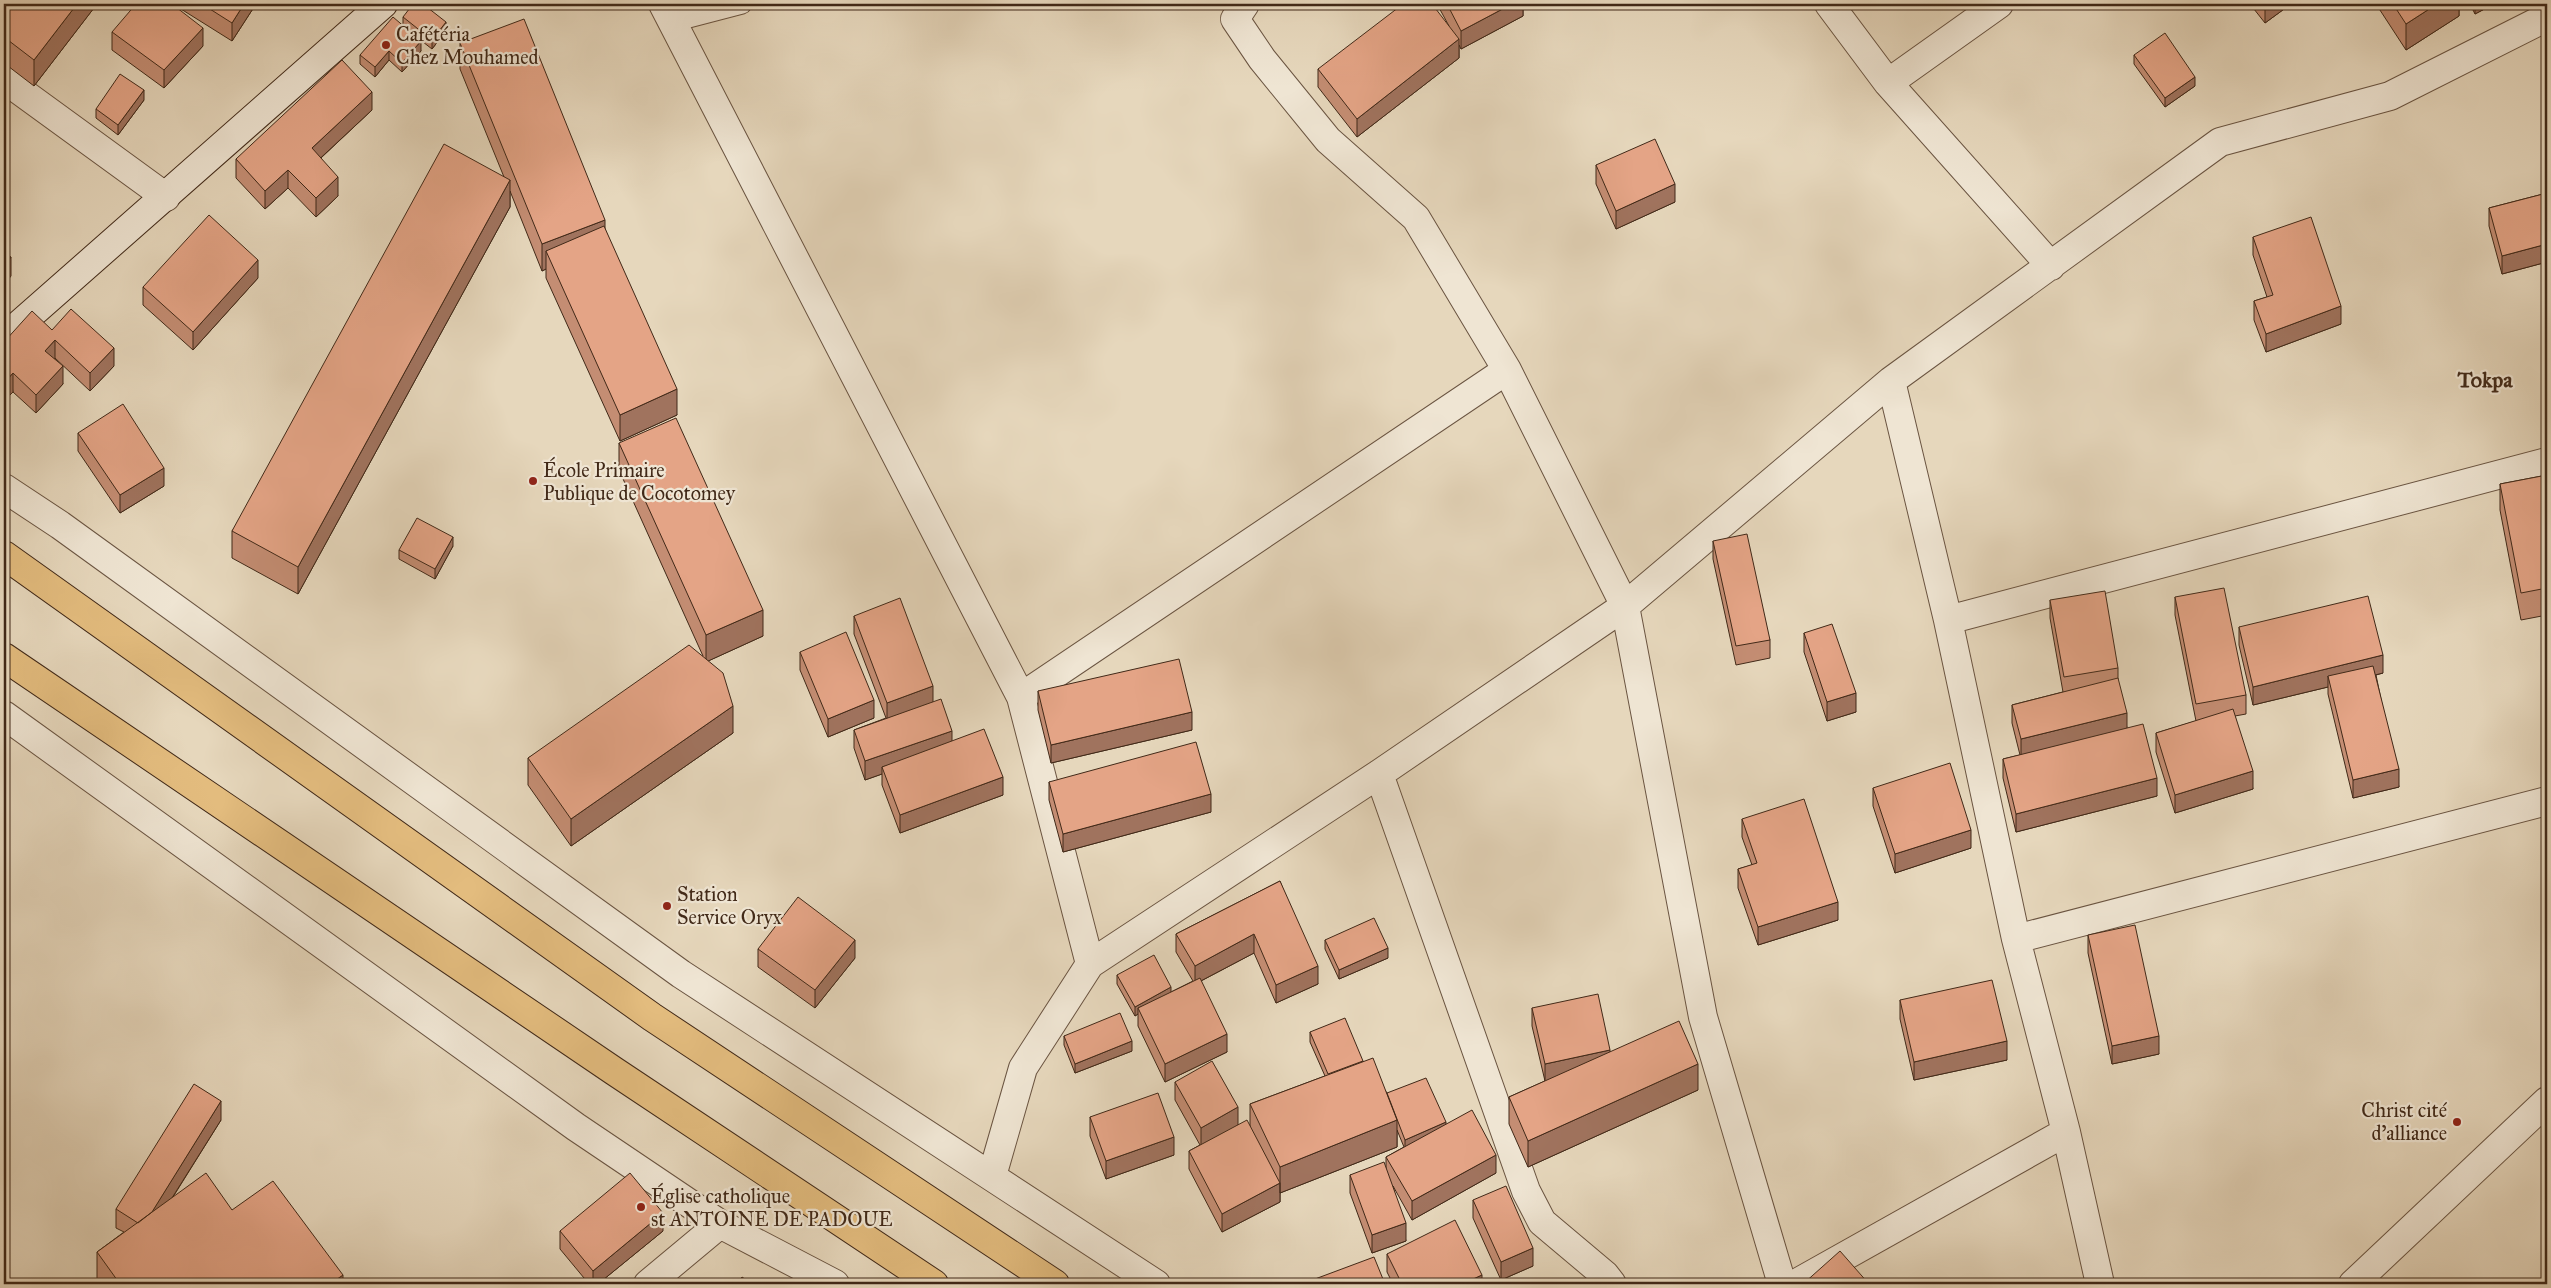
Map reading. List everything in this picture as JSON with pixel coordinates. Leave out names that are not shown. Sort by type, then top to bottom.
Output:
[{"type":"highway","points":[[4,555],[652,1017],[1055,1284]]},
{"type":"highway","points":[[4,658],[622,1077],[934,1284]]},
{"type":"street","points":[[4,338],[383,4]]},
{"type":"street","points":[[1245,4],[1235,19],[1262,59],[1328,140],[1416,218],[1507,370],[1625,606],[1703,1017],[1782,1284]]},
{"type":"street","points":[[1829,4],[1888,83],[2050,266]]},
{"type":"street","points":[[1888,83],[1999,4]]},
{"type":"street","points":[[668,13],[1021,697],[1090,964]]},
{"type":"street","points":[[992,1176],[1023,1068],[1090,964],[1379,774],[1625,606],[1891,381],[2220,142],[2390,96],[2547,17]]},
{"type":"street","points":[[4,79],[166,197]]},
{"type":"street","points":[[1021,697],[1507,370]]},
{"type":"street","points":[[1891,381],[1948,620],[2016,939],[2066,1132],[2100,1284]]},
{"type":"street","points":[[1948,620],[2547,462]]},
{"type":"street","points":[[4,488],[68,531],[682,974],[1156,1284]]},
{"type":"street","points":[[4,715],[576,1127],[720,1224],[835,1284]]},
{"type":"street","points":[[1379,774],[1526,1191],[1542,1222],[1606,1275],[1612,1284]]},
{"type":"street","points":[[2016,939],[2547,801]]},
{"type":"street","points":[[2353,1284],[2547,1101]]},
{"type":"street","points":[[1795,1284],[2066,1132]]},
{"type":"street","points":[[648,1284],[720,1224]]},
{"type":"lane","points":[[668,13],[742,4]]},
{"type":"building","points":[[14,4],[77,4],[34,60],[4,37],[4,17]]},
{"type":"building","points":[[136,4],[172,4],[203,28],[164,70],[112,32]]},
{"type":"building","points":[[202,4],[244,4],[232,23]]},
{"type":"building","points":[[413,4],[423,4],[446,22],[432,40],[403,17]]},
{"type":"building","points":[[1403,4],[1432,4],[1459,39],[1357,119],[1318,69]]},
{"type":"building","points":[[1447,4],[1512,4],[1461,31]]},
{"type":"building","points":[[2393,4],[2437,4],[2406,24]]},
{"type":"building","points":[[393,17],[421,41],[402,63],[389,51],[375,67],[360,55]]},
{"type":"building","points":[[524,19],[605,220],[542,244],[460,43]]},
{"type":"building","points":[[2165,33],[2195,77],[2165,98],[2134,55]]},
{"type":"building","points":[[342,60],[372,92],[312,148],[338,177],[316,198],[288,170],[265,191],[236,159]]},
{"type":"building","points":[[120,74],[144,90],[118,125],[96,109]]},
{"type":"building","points":[[1655,139],[1675,184],[1616,211],[1596,165]]},
{"type":"building","points":[[444,144],[510,180],[298,567],[232,531]]},
{"type":"building","points":[[2547,193],[2547,244],[2502,256],[2489,208]]},
{"type":"building","points":[[209,215],[258,260],[193,332],[143,287]]},
{"type":"building","points":[[2311,217],[2341,306],[2266,334],[2254,301],[2273,295],[2253,237]]},
{"type":"building","points":[[604,226],[677,389],[620,415],[546,251]]},
{"type":"building","points":[[4,252],[11,257],[4,266]]},
{"type":"building","points":[[71,309],[114,348],[90,373],[55,340],[45,351],[63,366],[36,395],[13,373],[4,383],[4,342],[32,311],[52,330]]},
{"type":"building","points":[[123,404],[164,468],[120,495],[78,433]]},
{"type":"building","points":[[676,418],[763,610],[706,635],[619,443]]},
{"type":"building","points":[[2547,475],[2547,588],[2521,593],[2500,484]]},
{"type":"building","points":[[417,518],[453,537],[435,569],[399,550]]},
{"type":"building","points":[[1747,534],[1770,640],[1736,646],[1713,541]]},
{"type":"building","points":[[2224,588],[2246,695],[2196,704],[2175,597]]},
{"type":"building","points":[[2105,591],[2118,668],[2064,677],[2050,600]]},
{"type":"building","points":[[2368,596],[2383,655],[2253,687],[2239,627]]},
{"type":"building","points":[[900,598],[933,686],[887,703],[854,616]]},
{"type":"building","points":[[1832,624],[1856,693],[1827,702],[1804,633]]},
{"type":"building","points":[[846,632],[874,700],[828,719],[800,652]]},
{"type":"building","points":[[689,645],[723,673],[733,706],[571,819],[528,758]]},
{"type":"building","points":[[1179,659],[1192,712],[1051,745],[1038,691]]},
{"type":"building","points":[[2373,666],[2399,769],[2353,780],[2328,676]]},
{"type":"building","points":[[2118,678],[2127,713],[2021,739],[2012,705]]},
{"type":"building","points":[[941,699],[952,731],[865,761],[854,730]]},
{"type":"building","points":[[2233,709],[2253,771],[2175,795],[2156,733]]},
{"type":"building","points":[[2143,724],[2157,778],[2016,814],[2003,759]]},
{"type":"building","points":[[984,729],[1003,777],[900,815],[882,767]]},
{"type":"building","points":[[1196,742],[1211,794],[1063,834],[1049,782]]},
{"type":"building","points":[[1950,763],[1971,830],[1895,854],[1873,788]]},
{"type":"building","points":[[1804,799],[1838,902],[1758,927],[1738,869],[1757,863],[1742,819]]},
{"type":"building","points":[[1280,881],[1318,966],[1276,985],[1254,934],[1195,966],[1176,934]]},
{"type":"building","points":[[798,897],[855,940],[815,990],[758,949]]},
{"type":"building","points":[[1374,918],[1388,948],[1339,970],[1325,940]]},
{"type":"building","points":[[2135,925],[2159,1036],[2112,1046],[2088,935]]},
{"type":"building","points":[[1154,955],[1171,987],[1135,1007],[1117,975]]},
{"type":"building","points":[[1200,978],[1227,1034],[1165,1064],[1138,1008]]},
{"type":"building","points":[[1992,980],[2007,1041],[1914,1062],[1900,1000]]},
{"type":"building","points":[[1598,994],[1610,1050],[1545,1064],[1532,1008]]},
{"type":"building","points":[[1120,1013],[1132,1041],[1075,1064],[1064,1036]]},
{"type":"building","points":[[1345,1018],[1363,1061],[1328,1074],[1310,1032]]},
{"type":"building","points":[[1679,1021],[1698,1064],[1528,1141],[1509,1097]]},
{"type":"building","points":[[1373,1058],[1397,1120],[1280,1167],[1250,1104]]},
{"type":"building","points":[[1212,1061],[1238,1107],[1201,1128],[1175,1082]]},
{"type":"building","points":[[1426,1078],[1446,1122],[1405,1140],[1387,1093]]},
{"type":"building","points":[[194,1084],[221,1101],[152,1212],[138,1223],[116,1209]]},
{"type":"building","points":[[1158,1093],[1174,1137],[1106,1161],[1090,1117]]},
{"type":"building","points":[[1472,1110],[1496,1155],[1412,1201],[1386,1157]]},
{"type":"building","points":[[1247,1120],[1280,1183],[1222,1214],[1189,1151]]},
{"type":"building","points":[[1384,1162],[1406,1223],[1372,1235],[1350,1175]]},
{"type":"building","points":[[206,1173],[232,1210],[273,1181],[343,1275],[330,1284],[120,1284],[97,1252]]},
{"type":"building","points":[[630,1173],[663,1213],[593,1271],[560,1231]]},
{"type":"building","points":[[1506,1186],[1533,1248],[1501,1262],[1473,1200]]},
{"type":"building","points":[[1455,1220],[1482,1275],[1462,1284],[1402,1284],[1387,1254]]},
{"type":"building","points":[[1840,1251],[1869,1284],[1803,1284]]},
{"type":"building","points":[[1374,1257],[1385,1284],[1317,1284],[1315,1279]]},
{"type":"building","points":[[742,1277],[752,1284],[737,1284]]},
{"type":"place","name":"Cafétéria Chez Mouhamed","points":[[386,45]]},
{"type":"place","name":"École Primaire Publique de Cocotomey","points":[[533,481]]},
{"type":"place","name":"Station Service Oryx","points":[[667,906]]},
{"type":"place","name":"Christ cité d'alliance","points":[[2457,1122]]},
{"type":"place","name":"Église catholique st ANTOINE DE PADOUE","points":[[641,1207]]},
{"type":"district","name":"Tokpa","points":[[2485,379]]}]
